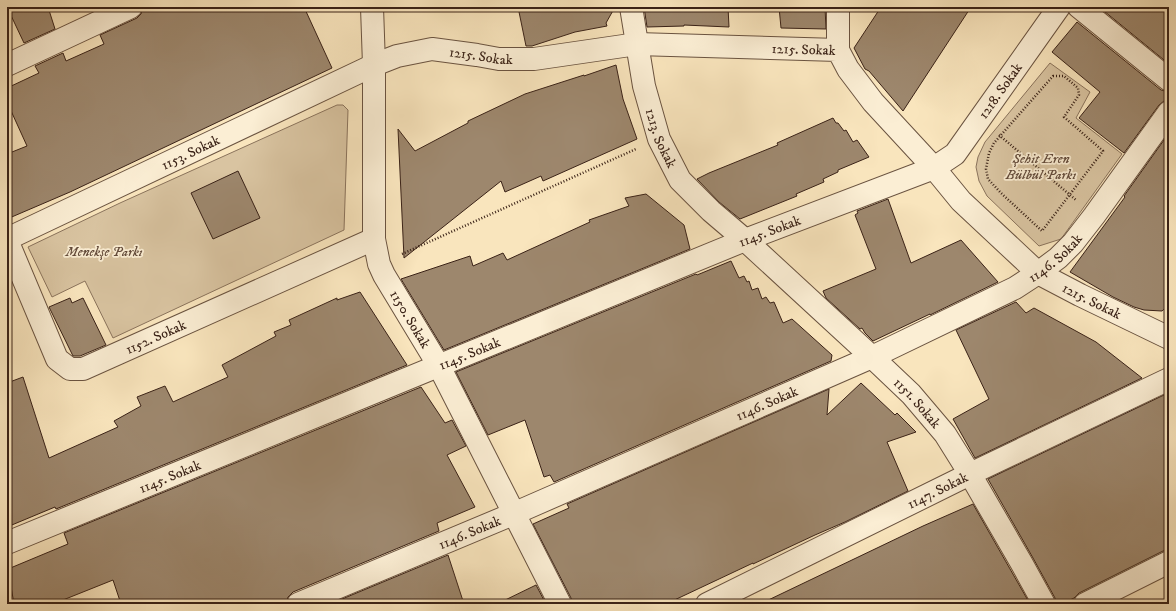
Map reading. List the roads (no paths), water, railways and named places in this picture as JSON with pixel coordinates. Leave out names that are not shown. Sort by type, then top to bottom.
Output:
[{"type":"street","points":[[7,65],[131,7]]},
{"type":"street","name":"1150. Sokak","points":[[372,7],[374,65],[374,240],[379,264],[384,275],[439,366],[560,604]]},
{"type":"street","name":"1213. Sokak","points":[[631,7],[644,86],[659,139],[680,180],[711,212],[745,240]]},
{"type":"street","points":[[838,7],[838,50]]},
{"type":"street","name":"1218. Sokak","points":[[934,168],[955,154],[1059,7]]},
{"type":"street","points":[[1079,7],[1169,80]]},
{"type":"street","name":"1215. Sokak","points":[[374,65],[397,56],[432,49],[498,59],[534,59],[637,44],[838,50],[848,69],[873,102],[934,168],[961,202],[1038,273],[1169,338]]},
{"type":"street","name":"1153. Sokak","points":[[7,240],[374,65]]},
{"type":"street","name":"1146. Sokak","points":[[298,604],[513,514],[872,357],[1015,288],[1058,258],[1073,243],[1169,112]]},
{"type":"street","name":"1145. Sokak","points":[[7,543],[745,240],[934,168]]},
{"type":"street","name":"1152. Sokak","points":[[7,240],[57,359],[70,369],[84,369],[374,240]]},
{"type":"street","name":"1151. Sokak","points":[[745,240],[911,394],[945,434],[970,474],[1044,604]]},
{"type":"street","name":"1147. Sokak","points":[[707,604],[970,474],[1169,379]]},
{"type":"street","points":[[1084,604],[1169,562]]},
{"type":"park label","name":"Şehit Eren Bülbül Parkı","points":[[1041,166]]},
{"type":"park label","name":"Menekşe Parkı","points":[[104,251]]}]
